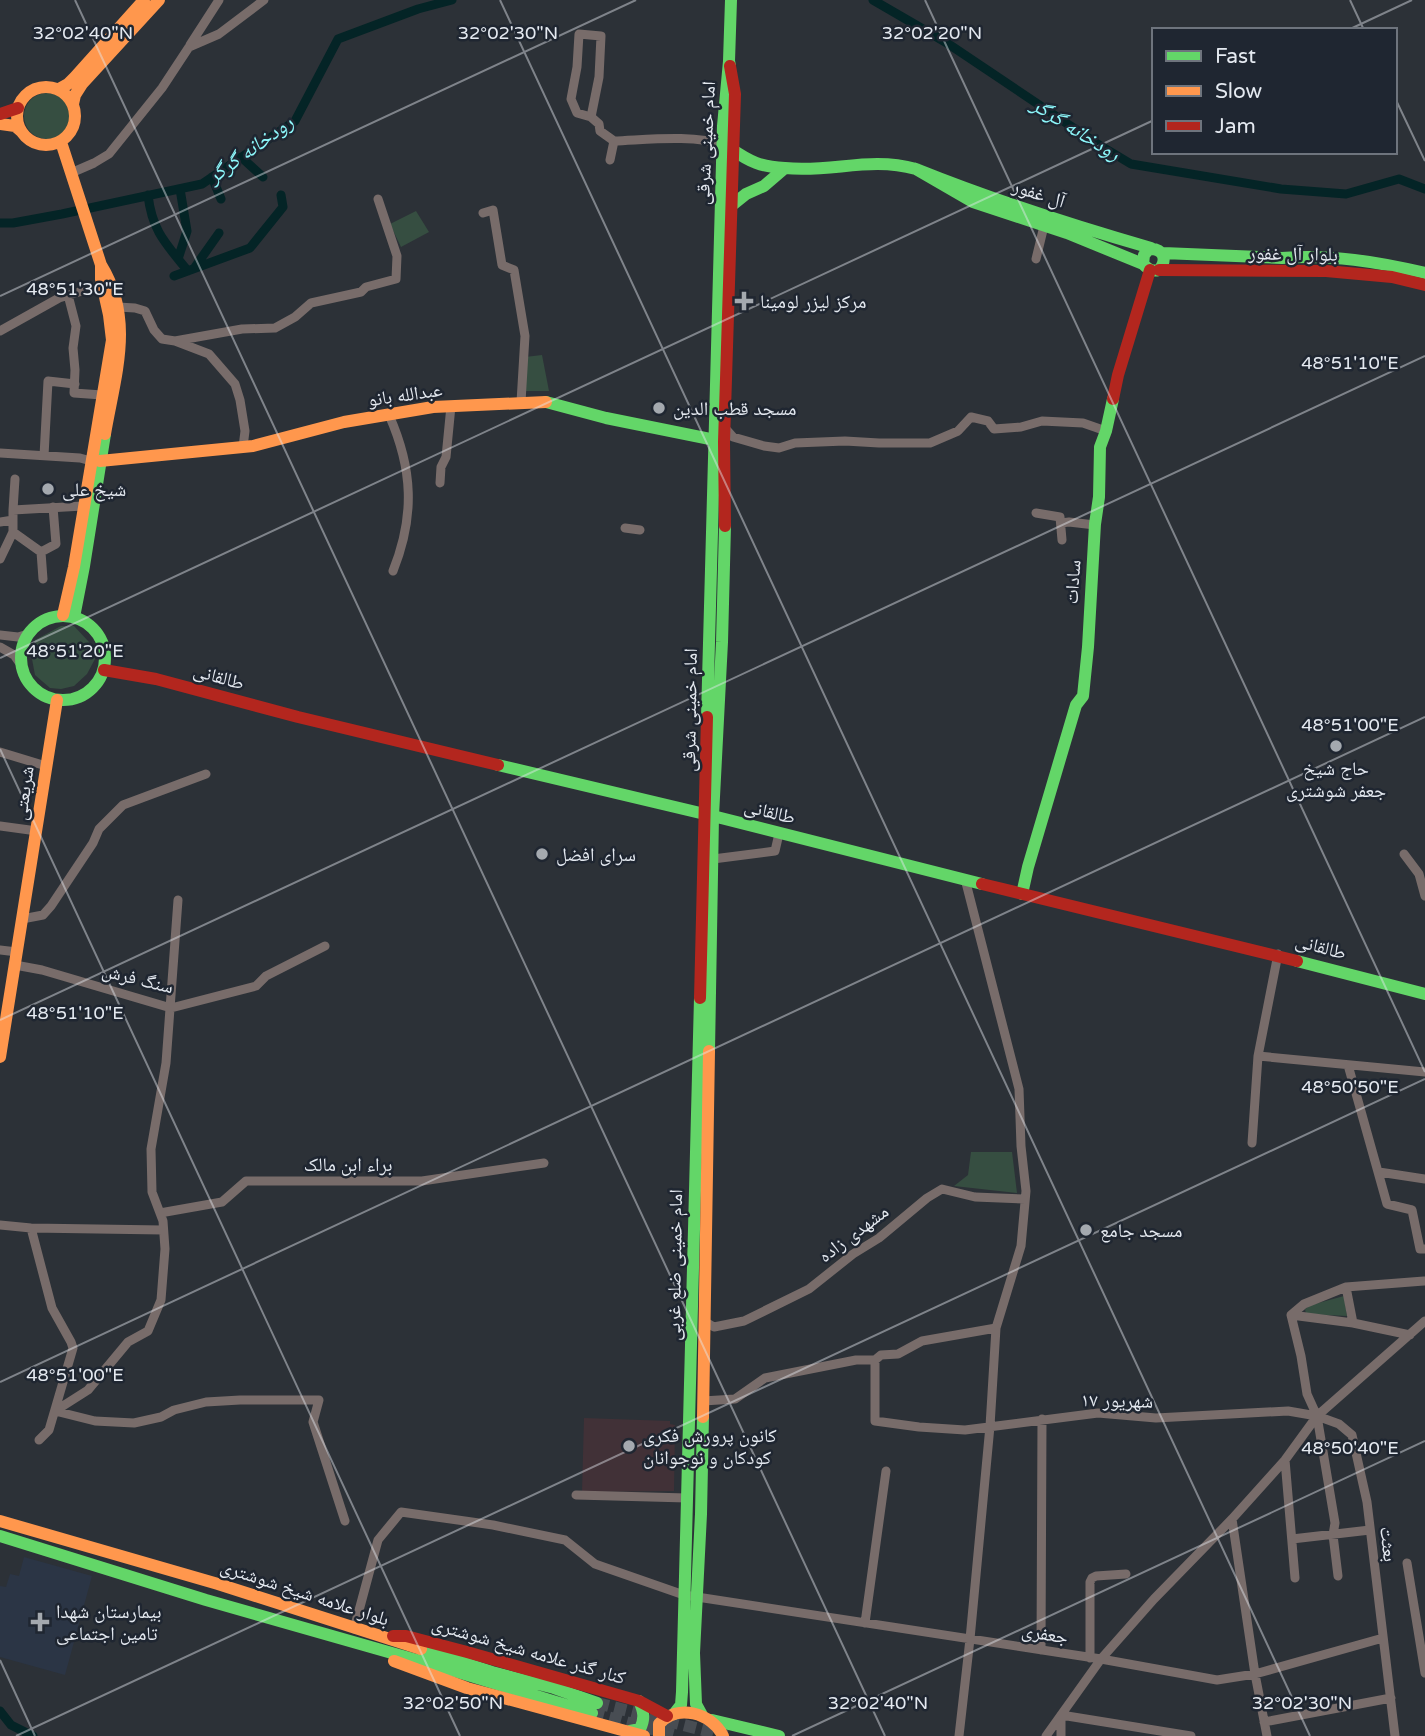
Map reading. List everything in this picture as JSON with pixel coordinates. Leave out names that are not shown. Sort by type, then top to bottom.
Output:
[{"type":"main road","points":[[59,89],[75,77],[144,0]]},
{"type":"main road","points":[[73,104],[82,85],[159,0]]},
{"type":"main road","name":"امام خمینی شرقی","points":[[709,815],[722,642],[725,529],[720,441],[728,147],[736,94],[729,61],[731,0]]},
{"type":"main road","points":[[0,124],[15,126],[28,139],[35,143],[53,145],[61,142],[68,137],[76,121],[76,112],[68,95],[50,87],[41,87],[26,94],[18,108],[17,117],[22,132]]},
{"type":"main road","points":[[0,114],[18,108]]},
{"type":"main road","points":[[61,142],[100,260],[108,276],[121,322],[121,340],[96,461],[83,506],[68,616]]},
{"type":"main road","name":"امام خمینی شرقی","points":[[720,441],[725,428],[731,206],[728,147]]},
{"type":"main road","name":"آل غفور","points":[[728,147],[745,159],[764,167],[811,169],[865,163],[898,163],[975,193],[1157,250]]},
{"type":"main road","points":[[731,206],[746,194],[764,186],[785,168]]},
{"type":"main road","name":"آل غفور","points":[[916,169],[973,202],[1068,233],[1151,268]]},
{"type":"main road","points":[[1157,250],[1165,259],[1164,265],[1151,268],[1142,257],[1145,251],[1157,250]]},
{"type":"main road","name":"بلوار آل غفور","points":[[1157,250],[1282,258],[1302,255],[1371,262],[1425,273]]},
{"type":"main road","points":[[68,616],[85,566],[102,395],[112,340],[105,293],[99,276],[100,260]]},
{"type":"main road","name":"بلوار آل غفور","points":[[1151,268],[1190,272],[1303,270],[1356,273],[1400,278],[1425,285]]},
{"type":"main road","name":"سادات","points":[[1022,894],[1076,705],[1083,696],[1099,497],[1100,447],[1118,376],[1151,268]]},
{"type":"main road","name":"عبدالله بانو","points":[[96,461],[253,446],[344,422],[433,407],[544,401],[606,418],[720,441]]},
{"type":"main road","points":[[68,616],[82,620],[94,629],[102,641],[106,655],[99,681],[81,697],[69,701],[44,696],[33,688],[25,678],[21,665],[22,649],[28,634],[38,623],[53,617],[68,616]]},
{"type":"main road","name":"طالقانی","points":[[104,670],[156,679],[286,714],[1278,954],[1425,994]]},
{"type":"main road","name":"شریعتی","points":[[0,1057],[57,700]]},
{"type":"main road","name":"امام خمینی ضلع غربی","points":[[659,1736],[659,1724],[681,1705],[688,1693],[694,1653],[687,1498],[698,1321],[713,859],[709,815]]},
{"type":"main road","name":"امام خمینی ضلع غربی","points":[[690,1596],[701,1514],[703,1401],[698,1321],[709,815]]},
{"type":"main road","name":"بلوار علامه شیخ شوشتری","points":[[0,1521],[218,1584],[479,1668],[554,1688],[595,1708],[206,1601],[0,1536]]},
{"type":"main road","points":[[99,1567],[104,1551]]},
{"type":"main road","name":"کنار گذر علامه شیخ شوشتری","points":[[377,1634],[406,1636],[455,1648],[639,1701],[670,1715]]},
{"type":"main road","points":[[380,1650],[388,1658],[467,1688],[644,1736]]},
{"type":"main road","name":"امام خمینی ضلع غربی","points":[[688,1693],[707,1718],[720,1728],[723,1736]]},
{"type":"main road","points":[[629,1731],[640,1729],[643,1724],[644,1709],[639,1701]]},
{"type":"main road","points":[[670,1715],[685,1713],[707,1718],[741,1732],[779,1736]]},
{"type":"street","points":[[71,173],[109,154],[162,88],[219,0]]},
{"type":"street","points":[[189,47],[219,34],[264,0]]},
{"type":"street","points":[[591,117],[599,77],[601,36],[579,34],[577,67],[570,99],[577,113],[591,117],[599,124],[600,131],[614,141],[689,139],[714,141],[728,147]]},
{"type":"street","points":[[610,160],[614,141]]},
{"type":"street","points":[[175,341],[242,329],[275,328],[295,317],[311,303],[361,292],[366,287],[396,279],[397,256],[378,199]]},
{"type":"street","points":[[483,213],[493,210],[502,265],[514,270],[525,336],[522,402]]},
{"type":"street","points":[[1035,260],[1044,226]]},
{"type":"street","points":[[0,331],[59,298],[102,285]]},
{"type":"street","points":[[68,295],[76,326],[74,393],[102,395]]},
{"type":"street","points":[[118,307],[145,311],[154,330],[162,339],[209,354],[235,384],[246,431],[243,447]]},
{"type":"street","points":[[44,456],[48,382],[75,384]]},
{"type":"street","points":[[440,483],[441,467],[446,457],[451,406]]},
{"type":"street","points":[[389,415],[400,439],[408,480],[407,523],[393,571]]},
{"type":"street","points":[[725,428],[733,438],[779,448],[795,443],[845,441],[930,443],[958,431],[971,417],[988,421],[994,429],[1021,427],[1042,421],[1083,423],[1106,431]]},
{"type":"street","points":[[0,453],[96,461]]},
{"type":"street","points":[[0,559],[13,532],[15,479]]},
{"type":"street","points":[[0,522],[13,515],[53,507],[83,506]]},
{"type":"street","points":[[41,552],[56,544],[53,507]]},
{"type":"street","points":[[1036,513],[1060,517],[1062,540]]},
{"type":"street","points":[[1061,523],[1095,525]]},
{"type":"street","points":[[625,528],[640,530]]},
{"type":"street","points":[[13,532],[41,552]]},
{"type":"street","points":[[41,552],[43,579]]},
{"type":"street","points":[[0,635],[18,637],[28,634]]},
{"type":"street","points":[[0,648],[14,655],[21,665]]},
{"type":"street","points":[[0,752],[46,766]]},
{"type":"street","points":[[22,919],[43,915],[93,844],[99,830],[123,805],[206,774]]},
{"type":"street","points":[[0,826],[37,831]]},
{"type":"street","points":[[713,859],[775,851],[778,838]]},
{"type":"street","points":[[1404,854],[1419,874],[1425,896]]},
{"type":"street","points":[[959,1736],[990,1426],[996,1328],[1021,1246],[1026,1199],[1019,1089],[965,879]]},
{"type":"street","points":[[55,1411],[88,1390],[128,1342],[148,1331],[161,1300],[165,1249],[160,1213],[152,1192],[151,1149],[166,1063],[178,900]]},
{"type":"street","name":"سنگ فرش","points":[[0,950],[42,970],[171,1008],[256,986],[266,976],[325,946]]},
{"type":"street","points":[[1252,1143],[1258,1056],[1278,954]]},
{"type":"street","points":[[1258,1056],[1425,1072]]},
{"type":"street","points":[[1348,1065],[1387,1204],[1412,1210],[1420,1249],[1425,1249]]},
{"type":"street","name":"براء ابن مالک","points":[[160,1213],[222,1202],[246,1181],[422,1181],[544,1163]]},
{"type":"street","points":[[1379,1172],[1425,1179]]},
{"type":"street","name":"مشهدی زاده","points":[[698,1321],[714,1326],[744,1321],[808,1289],[942,1189],[975,1197],[1026,1199]]},
{"type":"street","points":[[0,1225],[163,1230]]},
{"type":"street","points":[[31,1228],[52,1308],[73,1348],[49,1430],[39,1440]]},
{"type":"street","points":[[1291,1315],[1304,1304],[1346,1287],[1424,1281]]},
{"type":"street","points":[[1346,1287],[1353,1323]]},
{"type":"street","points":[[1291,1315],[1353,1323],[1410,1335]]},
{"type":"street","points":[[1291,1315],[1307,1394],[1317,1416],[1335,1523],[1333,1535],[1338,1576]]},
{"type":"street","points":[[1046,1736],[1101,1659],[1285,1460],[1317,1416],[1425,1321]]},
{"type":"street","points":[[703,1401],[735,1399],[765,1378],[856,1360],[874,1360],[881,1355],[898,1354],[922,1341],[996,1328]]},
{"type":"street","name":"۱۷ شهریور","points":[[874,1360],[875,1420],[919,1427],[965,1430],[1098,1413],[1156,1418],[1288,1411],[1317,1416]]},
{"type":"street","points":[[55,1411],[95,1421],[134,1423],[206,1402],[319,1400],[313,1422],[345,1521]]},
{"type":"street","name":"بعثت","points":[[1317,1416],[1339,1424],[1352,1435],[1367,1502],[1395,1736]]},
{"type":"street","points":[[1041,1650],[1042,1419]]},
{"type":"street","points":[[1285,1460],[1295,1578]]},
{"type":"street","points":[[865,1623],[886,1471]]},
{"type":"street","points":[[576,1495],[687,1498]]},
{"type":"street","name":"جعفری","points":[[354,1629],[378,1540],[401,1512],[493,1525],[565,1540],[595,1564],[690,1596],[1101,1659],[1217,1680],[1255,1674],[1384,1638]]},
{"type":"street","points":[[1232,1519],[1267,1736]]},
{"type":"street","points":[[1292,1539],[1370,1530]]},
{"type":"street","points":[[1407,1563],[1425,1672]]},
{"type":"street","points":[[1090,1658],[1090,1582],[1096,1576],[1126,1574]]},
{"type":"street","points":[[1264,1722],[1391,1698]]},
{"type":"street","points":[[1060,1736],[1061,1715]]},
{"type":"street","points":[[1061,1715],[1191,1736]]},
{"type":"shaded area","name":"کانون پرورش فکری کودکان و نوجوانان","points":[[584,1418],[670,1421],[670,1424],[675,1425],[674,1491],[582,1492]]},
{"type":"shaded area","name":"بیمارستان شهدا تامین اجتماعی","points":[[24,1557],[92,1576],[65,1675],[0,1657],[0,1586],[6,1587],[10,1574],[19,1576]]},
{"type":"green space","points":[[47,93],[63,100],[70,116],[63,132],[47,139],[31,132],[24,116],[31,100]]},
{"type":"green space","points":[[416,211],[429,232],[401,247],[390,224]]},
{"type":"green space","points":[[542,355],[549,391],[523,391],[525,357]]},
{"type":"green space","points":[[61,626],[74,626],[89,642],[95,659],[87,674],[74,686],[61,689],[50,688],[35,675],[32,659],[35,640]]},
{"type":"green space","points":[[971,1152],[1012,1152],[1017,1193],[954,1186],[968,1175]]},
{"type":"green space","points":[[1344,1296],[1347,1316],[1306,1314],[1305,1309],[1311,1305]]},
{"type":"waterway","name":"رودخانه گرگر","points":[[0,223],[62,214],[202,184],[295,121],[338,39],[418,9],[452,0]]},
{"type":"waterway","name":"رودخانه گرگر","points":[[873,0],[947,43],[1131,164],[1281,189],[1346,194],[1399,179],[1425,189]]},
{"type":"waterway","points":[[241,157],[263,177]]},
{"type":"waterway","points":[[212,177],[221,199]]},
{"type":"waterway","points":[[178,259],[187,231],[180,189]]},
{"type":"waterway","points":[[148,195],[157,228],[188,271]]},
{"type":"waterway","points":[[174,276],[250,248],[283,207],[281,195]]},
{"type":"waterway","points":[[195,267],[219,233]]},
{"type":"waterway","points":[[0,1711],[11,1725],[33,1736]]},
{"type":"tunnel","points":[[597,1703],[727,1736]]},
{"type":"tunnel","points":[[592,1713],[678,1736]]},
{"type":"traffic: fast","points":[[729,61],[731,0]]},
{"type":"traffic: fast","points":[[707,717],[723,126],[729,61],[730,66]]},
{"type":"traffic: fast","points":[[730,148],[756,163],[785,168],[764,186],[746,194],[731,206]]},
{"type":"traffic: fast","points":[[785,168],[882,164],[916,169]]},
{"type":"traffic: fast","points":[[1143,264],[1144,255],[1149,249],[1158,250],[1163,255],[1159,270],[1148,269],[1143,264],[1067,233],[973,202],[916,169],[1032,212],[1151,248]]},
{"type":"traffic: fast","points":[[1163,253],[1336,258],[1425,273]]},
{"type":"traffic: fast","points":[[1022,894],[1076,705],[1083,696],[1099,497],[1100,447],[1113,399]]},
{"type":"traffic: fast","points":[[546,402],[606,418],[715,440]]},
{"type":"traffic: fast","points":[[74,617],[105,434]]},
{"type":"traffic: fast","points":[[709,1051],[713,816],[725,526]]},
{"type":"traffic: fast","points":[[55,616],[71,616],[87,623],[98,634],[105,650],[105,658],[102,674],[93,688],[71,700],[55,700],[39,693],[28,682],[21,666],[21,650],[28,634],[39,623],[55,616]]},
{"type":"traffic: fast","points":[[498,765],[982,884]]},
{"type":"traffic: fast","points":[[1297,961],[1425,994]]},
{"type":"traffic: fast","points":[[674,1714],[681,1705],[682,1692],[700,998]]},
{"type":"traffic: fast","points":[[702,1715],[696,1704],[694,1653],[703,1417]]},
{"type":"traffic: fast","points":[[0,1536],[206,1600],[592,1713]]},
{"type":"traffic: fast","points":[[421,1649],[597,1703]]},
{"type":"traffic: fast","points":[[630,1731],[640,1729],[643,1722],[639,1701]]},
{"type":"traffic: fast","points":[[712,1720],[779,1736]]},
{"type":"traffic: slow","points":[[59,89],[75,77],[144,0]]},
{"type":"traffic: slow","points":[[73,104],[82,84],[159,0]]},
{"type":"traffic: slow","points":[[40,87],[52,87],[67,95],[75,110],[75,116],[75,122],[67,137],[52,145],[40,145],[25,137],[17,122],[17,110],[25,95],[40,87]]},
{"type":"traffic: slow","points":[[0,124],[15,126],[22,132]]},
{"type":"traffic: slow","points":[[61,142],[117,306],[119,348],[105,434]]},
{"type":"traffic: slow","points":[[63,615],[74,567],[112,340],[101,266]]},
{"type":"traffic: slow","points":[[100,461],[253,446],[344,422],[433,407],[546,402]]},
{"type":"traffic: slow","points":[[0,1057],[57,700]]},
{"type":"traffic: slow","points":[[703,1417],[709,1051]]},
{"type":"traffic: slow","points":[[0,1521],[218,1584],[421,1649]]},
{"type":"traffic: slow","points":[[394,1661],[467,1688],[644,1736]]},
{"type":"traffic: slow","points":[[659,1736],[659,1724],[675,1714],[684,1713],[711,1721],[723,1736]]},
{"type":"traffic: jam","points":[[725,526],[724,442],[735,94],[730,66]]},
{"type":"traffic: jam","points":[[0,114],[18,108]]},
{"type":"traffic: jam","points":[[1113,399],[1150,270]]},
{"type":"traffic: jam","points":[[1159,270],[1326,271],[1392,277],[1425,285]]},
{"type":"traffic: jam","points":[[104,670],[156,679],[298,717],[498,765]]},
{"type":"traffic: jam","points":[[700,998],[707,717]]},
{"type":"traffic: jam","points":[[982,884],[1297,961]]},
{"type":"traffic: jam","points":[[393,1636],[406,1636],[467,1652],[639,1701],[667,1716]]},
{"type":"place","name":"مرکز لیزر لومینا","points":[[744,301]]},
{"type":"place","name":"مسجد قطب الدین","points":[[659,408]]},
{"type":"place","name":"شیخ علی","points":[[48,489]]},
{"type":"place","name":"حاج شیخ جعفر شوشتری","points":[[1336,746]]},
{"type":"place","name":"سرای افضل","points":[[542,854]]},
{"type":"place","name":"مسجد جامع","points":[[1086,1230]]},
{"type":"place","name":"کانون پرورش فکری کودکان و نوجوانان","points":[[629,1446]]},
{"type":"place","name":"بیمارستان شهدا تامین اجتماعی","points":[[40,1622]]}]
